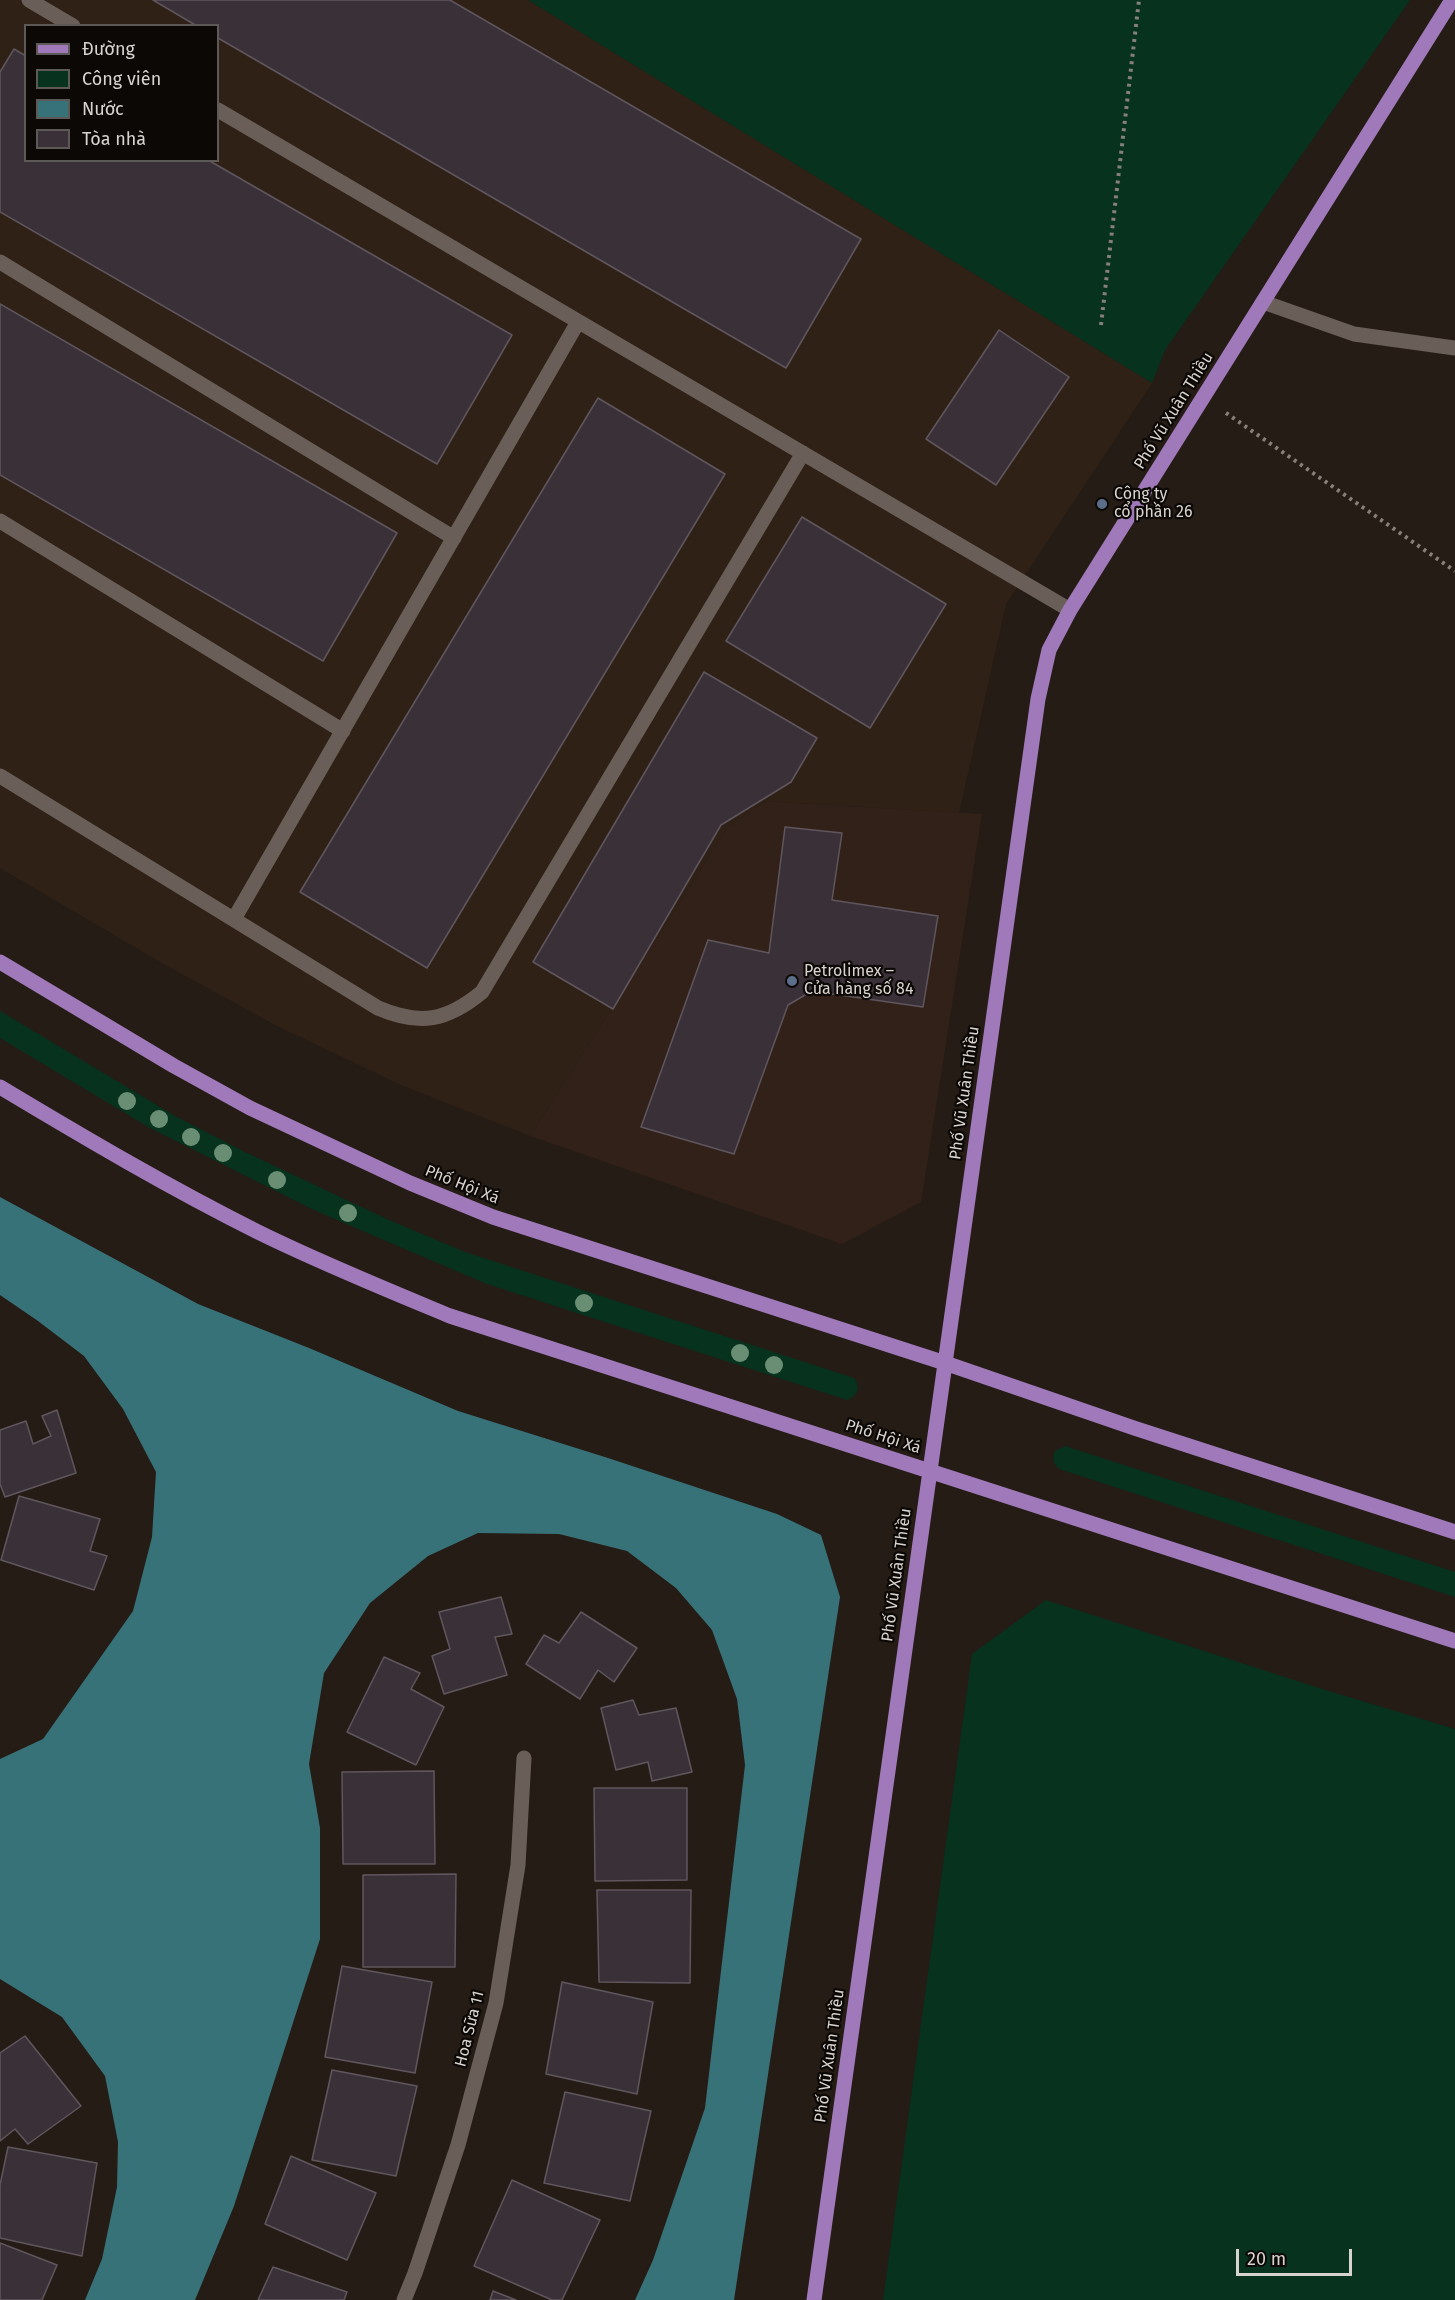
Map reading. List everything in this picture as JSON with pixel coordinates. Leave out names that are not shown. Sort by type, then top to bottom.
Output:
[{"type":"main road","name":"Phố Vũ Xuân Thiều","points":[[814,2300],[1038,699],[1049,650],[1070,610],[1452,0]]},
{"type":"main road","name":"Phố Hội Xá","points":[[0,962],[174,1066],[250,1108],[410,1183],[493,1217],[1455,1532]]},
{"type":"main road","name":"Phố Hội Xá","points":[[0,1087],[167,1184],[258,1232],[363,1281],[450,1316],[1455,1641]]},
{"type":"street","points":[[29,0],[70,24]]},
{"type":"street","points":[[219,111],[1070,610]]},
{"type":"street","points":[[0,262],[454,538]]},
{"type":"street","points":[[1263,302],[1354,334],[1455,348]]},
{"type":"street","points":[[234,919],[578,322]]},
{"type":"street","points":[[0,776],[378,1008],[398,1017],[433,1018],[449,1014],[482,992],[803,453]]},
{"type":"street","points":[[0,521],[343,731]]},
{"type":"street","name":"Hoa Sữa 11","points":[[404,2300],[458,2145],[496,2003],[518,1865],[524,1758]]},
{"type":"path","points":[[1101,325],[1139,0]]},
{"type":"path","points":[[1203,398],[1455,571]]},
{"type":"shaded area","name":"Công ty cổ phần 26","points":[[0,0],[528,0],[1152,383],[1006,604],[959,813],[765,801],[728,827],[530,1136],[401,1085],[277,1026],[162,963],[0,868]]},
{"type":"shaded area","name":"Petrolimex – Cửa hàng số 84","points":[[765,801],[982,814],[921,1202],[842,1244],[530,1136],[728,827]]},
{"type":"green space","points":[[528,0],[1410,0],[1165,350],[1152,383]]},
{"type":"green space","points":[[0,1011],[175,1116],[389,1220],[465,1252],[854,1378],[857,1391],[847,1400],[487,1284],[314,1210],[150,1128],[0,1038]]},
{"type":"green space","points":[[1065,1446],[1455,1572],[1455,1597],[1059,1469],[1055,1465],[1054,1454],[1055,1451]]},
{"type":"green space","points":[[1046,1600],[1322,1689],[1455,1729],[1455,2300],[883,2300],[972,1654]]},
{"type":"water","points":[[0,1197],[198,1304],[458,1411],[777,1514],[821,1535],[840,1597],[734,2300],[635,2300],[653,2260],[705,2108],[745,1765],[737,1699],[712,1630],[676,1588],[627,1551],[559,1534],[478,1533],[428,1556],[370,1603],[324,1673],[309,1764],[320,1828],[320,1939],[234,2206],[195,2300],[85,2300],[102,2259],[117,2187],[118,2142],[105,2076],[62,2017],[0,1979],[0,1759],[43,1739],[133,1611],[152,1537],[156,1472],[123,1409],[84,1356],[0,1295]]},
{"type":"building","points":[[153,0],[450,0],[861,239],[786,368],[219,39],[219,24],[194,24]]},
{"type":"building","points":[[14,49],[24,55],[24,162],[211,162],[512,335],[437,464],[0,212],[0,72]]},
{"type":"building","points":[[0,304],[397,533],[323,661],[0,475]]},
{"type":"building","points":[[999,330],[1069,377],[996,485],[926,439]]},
{"type":"building","points":[[598,398],[725,474],[427,968],[300,892]]},
{"type":"building","points":[[802,517],[946,604],[870,728],[726,641]]},
{"type":"building","points":[[704,672],[817,738],[791,782],[721,825],[613,1009],[533,962]]},
{"type":"building","points":[[785,827],[842,833],[832,900],[938,916],[923,1007],[812,991],[788,1005],[734,1154],[641,1127],[708,940],[769,953]]},
{"type":"building","points":[[57,1410],[76,1473],[5,1497],[0,1484],[0,1430],[26,1421],[33,1444],[51,1436],[42,1416]]},
{"type":"building","points":[[19,1496],[100,1519],[90,1551],[107,1556],[94,1590],[1,1560]]},
{"type":"building","points":[[501,1597],[512,1634],[495,1637],[507,1675],[444,1694],[432,1656],[450,1649],[439,1612]]},
{"type":"building","points":[[581,1612],[637,1648],[614,1682],[598,1670],[580,1699],[526,1664],[544,1635],[559,1643]]},
{"type":"building","points":[[384,1657],[420,1673],[411,1689],[444,1707],[416,1765],[347,1732]]},
{"type":"building","points":[[633,1700],[639,1715],[676,1708],[692,1772],[652,1781],[648,1762],[616,1770],[601,1708]]},
{"type":"building","points":[[434,1771],[435,1864],[343,1864],[342,1772]]},
{"type":"building","points":[[594,1788],[687,1788],[687,1880],[595,1881]]},
{"type":"building","points":[[456,1874],[455,1967],[363,1967],[363,1875]]},
{"type":"building","points":[[597,1890],[691,1890],[690,1983],[599,1982]]},
{"type":"building","points":[[342,1966],[432,1982],[415,2073],[325,2057]]},
{"type":"building","points":[[562,1982],[653,2002],[637,2094],[546,2074]]},
{"type":"building","points":[[25,2036],[81,2106],[28,2144],[15,2129],[0,2141],[0,2053]]},
{"type":"building","points":[[332,2070],[417,2086],[396,2176],[312,2160]]},
{"type":"building","points":[[565,2092],[651,2111],[630,2201],[544,2183]]},
{"type":"building","points":[[8,2147],[97,2163],[82,2256],[0,2238],[0,2185]]},
{"type":"building","points":[[291,2156],[376,2193],[347,2260],[265,2224]]},
{"type":"building","points":[[512,2180],[600,2220],[562,2300],[552,2300],[474,2266]]},
{"type":"building","points":[[0,2243],[57,2265],[42,2300],[0,2300]]},
{"type":"building","points":[[273,2267],[347,2292],[344,2300],[258,2300]]},
{"type":"building","points":[[493,2291],[516,2300],[490,2300]]},
{"type":"place","name":"Công ty cổ phần 26","points":[[1102,504]]},
{"type":"place","name":"Petrolimex – Cửa hàng số 84","points":[[792,981]]}]
